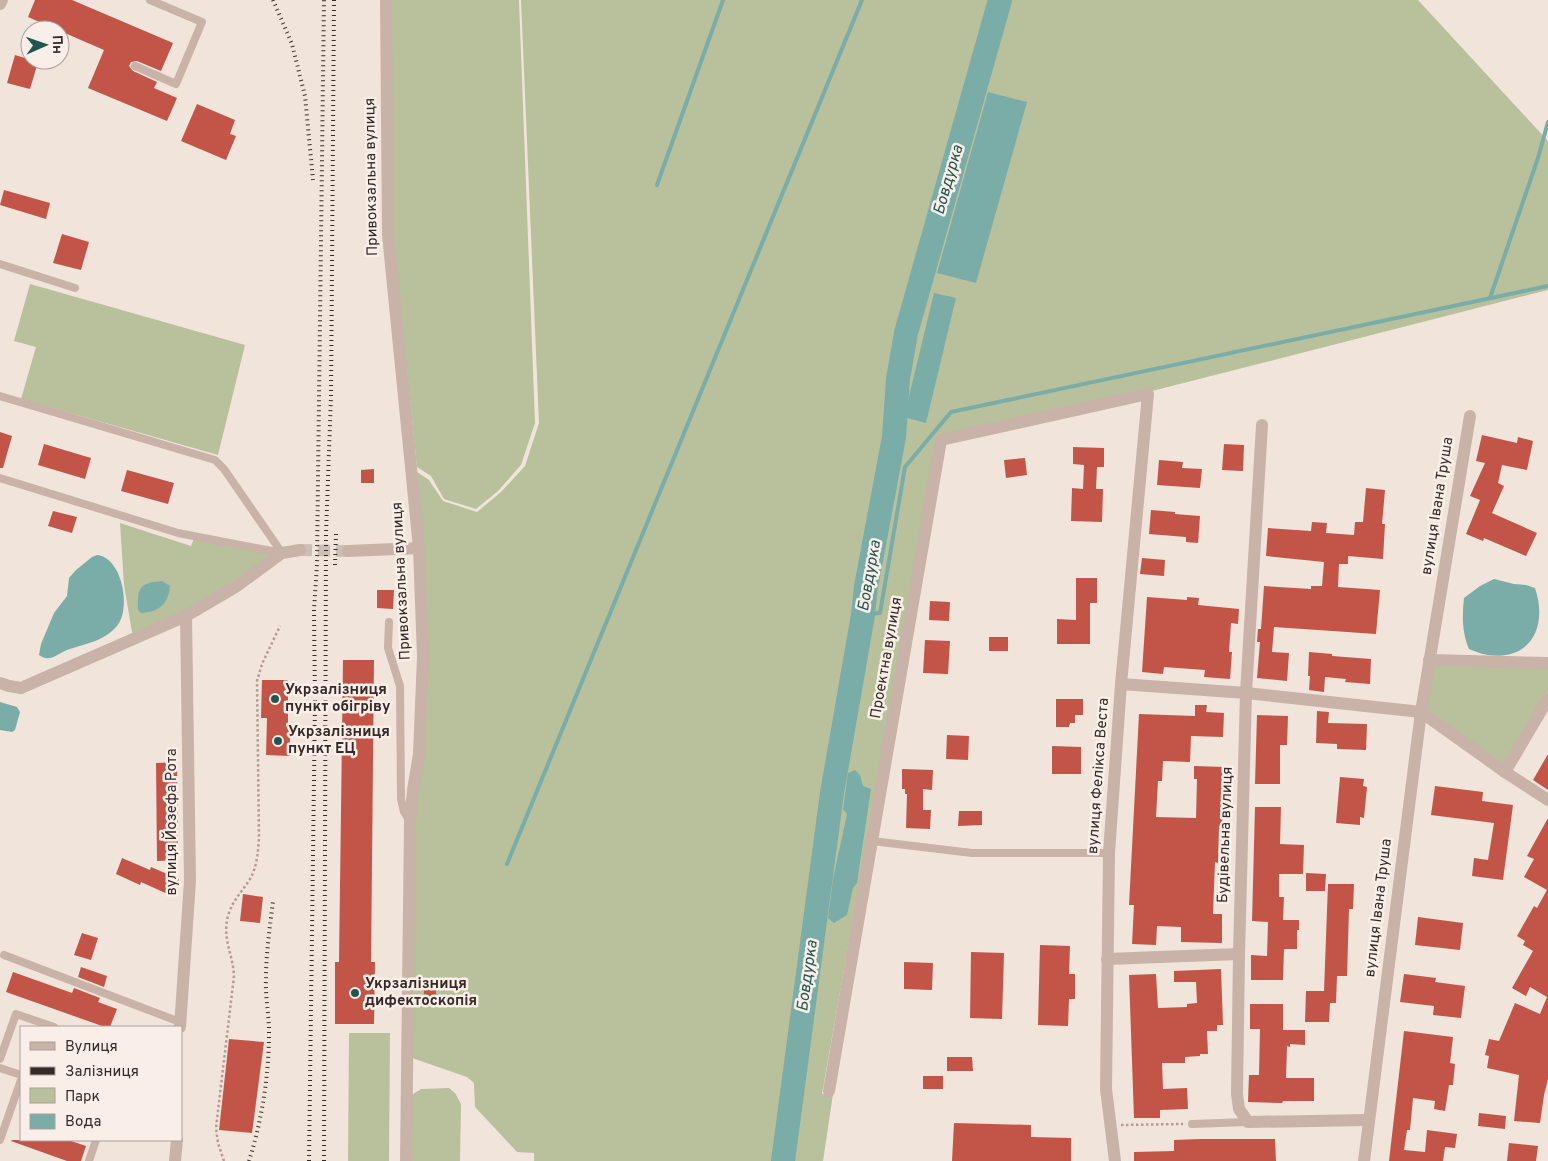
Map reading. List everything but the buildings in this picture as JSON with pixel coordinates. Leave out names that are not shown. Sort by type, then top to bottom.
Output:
[{"type":"street","points":[[0,4],[2,0]]},
{"type":"street","name":"Привокзальна вулиця","points":[[386,0],[388,235],[419,548],[423,657],[419,754],[410,822],[406,1161]]},
{"type":"street","name":"вулиця Фелікса Веста","points":[[1115,1161],[1106,1089],[1109,852],[1121,684],[1148,394]]},
{"type":"street","name":"Проектна вулиця","points":[[829,1091],[941,440],[1148,394]]},
{"type":"street","name":"вулиця Івана Труша","points":[[1364,1161],[1421,712],[1470,416]]},
{"type":"street","name":"Будівельна вулиця","points":[[1248,1122],[1239,1109],[1237,1094],[1239,954],[1246,693],[1262,425]]},
{"type":"street","points":[[348,550],[419,548]]},
{"type":"street","points":[[0,683],[21,688],[186,616],[237,586],[282,553],[300,550]]},
{"type":"street","name":"вулиця Йозефа Рота","points":[[180,1025],[190,881],[186,616]]},
{"type":"street","points":[[1429,660],[1548,663]]},
{"type":"street","points":[[1121,684],[1246,693],[1421,712],[1548,800]]},
{"type":"street","points":[[1505,772],[1548,699]]},
{"type":"street","points":[[1107,959],[1239,954]]},
{"type":"street","points":[[1248,1122],[1369,1120]]},
{"type":"street","points":[[175,1161],[177,1141]]},
{"type":"lane","points":[[135,66],[176,84],[202,22],[151,0]]},
{"type":"lane","points":[[0,264],[75,288]]},
{"type":"lane","points":[[0,396],[215,460],[224,469],[282,553]]},
{"type":"lane","points":[[0,478],[178,533],[282,553]]},
{"type":"lane","points":[[388,622],[388,648],[400,686],[401,799],[404,812],[410,822]]},
{"type":"lane","points":[[872,841],[972,853],[1109,852]]},
{"type":"lane","points":[[4,956],[180,1025]]},
{"type":"lane","points":[[0,1059],[16,1014],[51,1026]]},
{"type":"lane","points":[[0,1068],[20,1075]]},
{"type":"lane","points":[[0,1140],[20,1083]]},
{"type":"lane","points":[[1192,1124],[1248,1122]]},
{"type":"lane","points":[[89,1161],[96,1141]]},
{"type":"path","points":[[224,1161],[218,1143],[216,1128],[234,976],[226,940],[226,928],[233,902],[250,879],[257,858],[259,838],[258,681],[262,664],[280,626]]},
{"type":"path","points":[[1112,1126],[1192,1124]]},
{"type":"green space","points":[[390,0],[519,0],[535,423],[521,465],[498,491],[476,509],[444,499],[431,476],[417,467],[393,235]]},
{"type":"green space","points":[[521,0],[1418,0],[1548,141],[1548,290],[1148,392],[938,438],[822,1094],[833,1094],[823,1161],[534,1161],[534,1153],[517,1152],[475,1107],[474,1083],[467,1077],[412,1058],[414,822],[423,755],[417,472],[429,480],[443,501],[477,512],[501,492],[525,466],[539,423]]},
{"type":"green space","points":[[30,284],[245,345],[218,455],[21,399],[36,347],[14,341]]},
{"type":"green space","points":[[120,523],[191,546],[195,536],[282,553],[237,586],[133,638],[124,585]]},
{"type":"green space","points":[[1432,664],[1548,667],[1548,692],[1504,766],[1424,709]]},
{"type":"green space","points":[[349,1033],[390,1033],[389,1161],[348,1161]]},
{"type":"green space","points":[[449,1088],[455,1093],[461,1104],[460,1161],[406,1161],[410,1096],[421,1089]]},
{"type":"water","points":[[988,92],[1027,102],[976,283],[937,273]]},
{"type":"water","points":[[934,293],[956,298],[926,423],[904,417]]},
{"type":"water","points":[[97,555],[106,558],[113,565],[122,585],[124,608],[117,626],[101,638],[66,650],[51,658],[39,655],[41,644],[54,613],[67,596],[69,578],[76,570]]},
{"type":"water","points":[[1494,579],[1535,588],[1539,615],[1537,627],[1532,638],[1525,646],[1515,652],[1503,655],[1485,655],[1469,649],[1464,630],[1464,598],[1480,586]]},
{"type":"water","points":[[162,581],[170,586],[165,602],[153,611],[141,613],[138,610],[138,596],[141,588],[148,583]]},
{"type":"water","points":[[0,702],[17,707],[20,712],[15,730],[12,732],[0,730]]},
{"type":"water","points":[[855,770],[860,775],[863,786],[871,789],[857,883],[853,888],[847,915],[834,923],[828,918],[833,879],[847,814],[843,809],[848,773]]},
{"type":"waterway","points":[[657,185],[723,0]]},
{"type":"waterway","points":[[507,864],[862,0]]},
{"type":"waterway","name":"Бовдурка","points":[[783,1161],[832,793],[863,615],[866,587],[894,437],[898,379],[906,333],[1000,0]]},
{"type":"waterway","points":[[1490,298],[1538,158],[1548,122]]},
{"type":"waterway","points":[[863,615],[880,613],[905,467],[951,412],[1548,286]]},
{"type":"tunnel","points":[[300,550],[348,551]]},
{"type":"railway","points":[[273,0],[292,44],[305,96],[313,180]]},
{"type":"railway","points":[[309,1161],[315,702],[314,610],[317,565],[324,0]]},
{"type":"railway","points":[[324,1161],[326,534],[331,397],[334,0]]},
{"type":"railway","points":[[335,565],[336,534]]},
{"type":"railway","points":[[249,1161],[261,1114],[268,1065],[269,1032],[266,969],[273,901]]},
{"type":"place","name":"Укрзалізниця пункт обігріву","points":[[275,699]]},
{"type":"place","name":"Укрзалізниця пункт ЕЦ","points":[[278,741]]},
{"type":"place","name":"Укрзалізниця дифектоскопія","points":[[355,993]]}]
